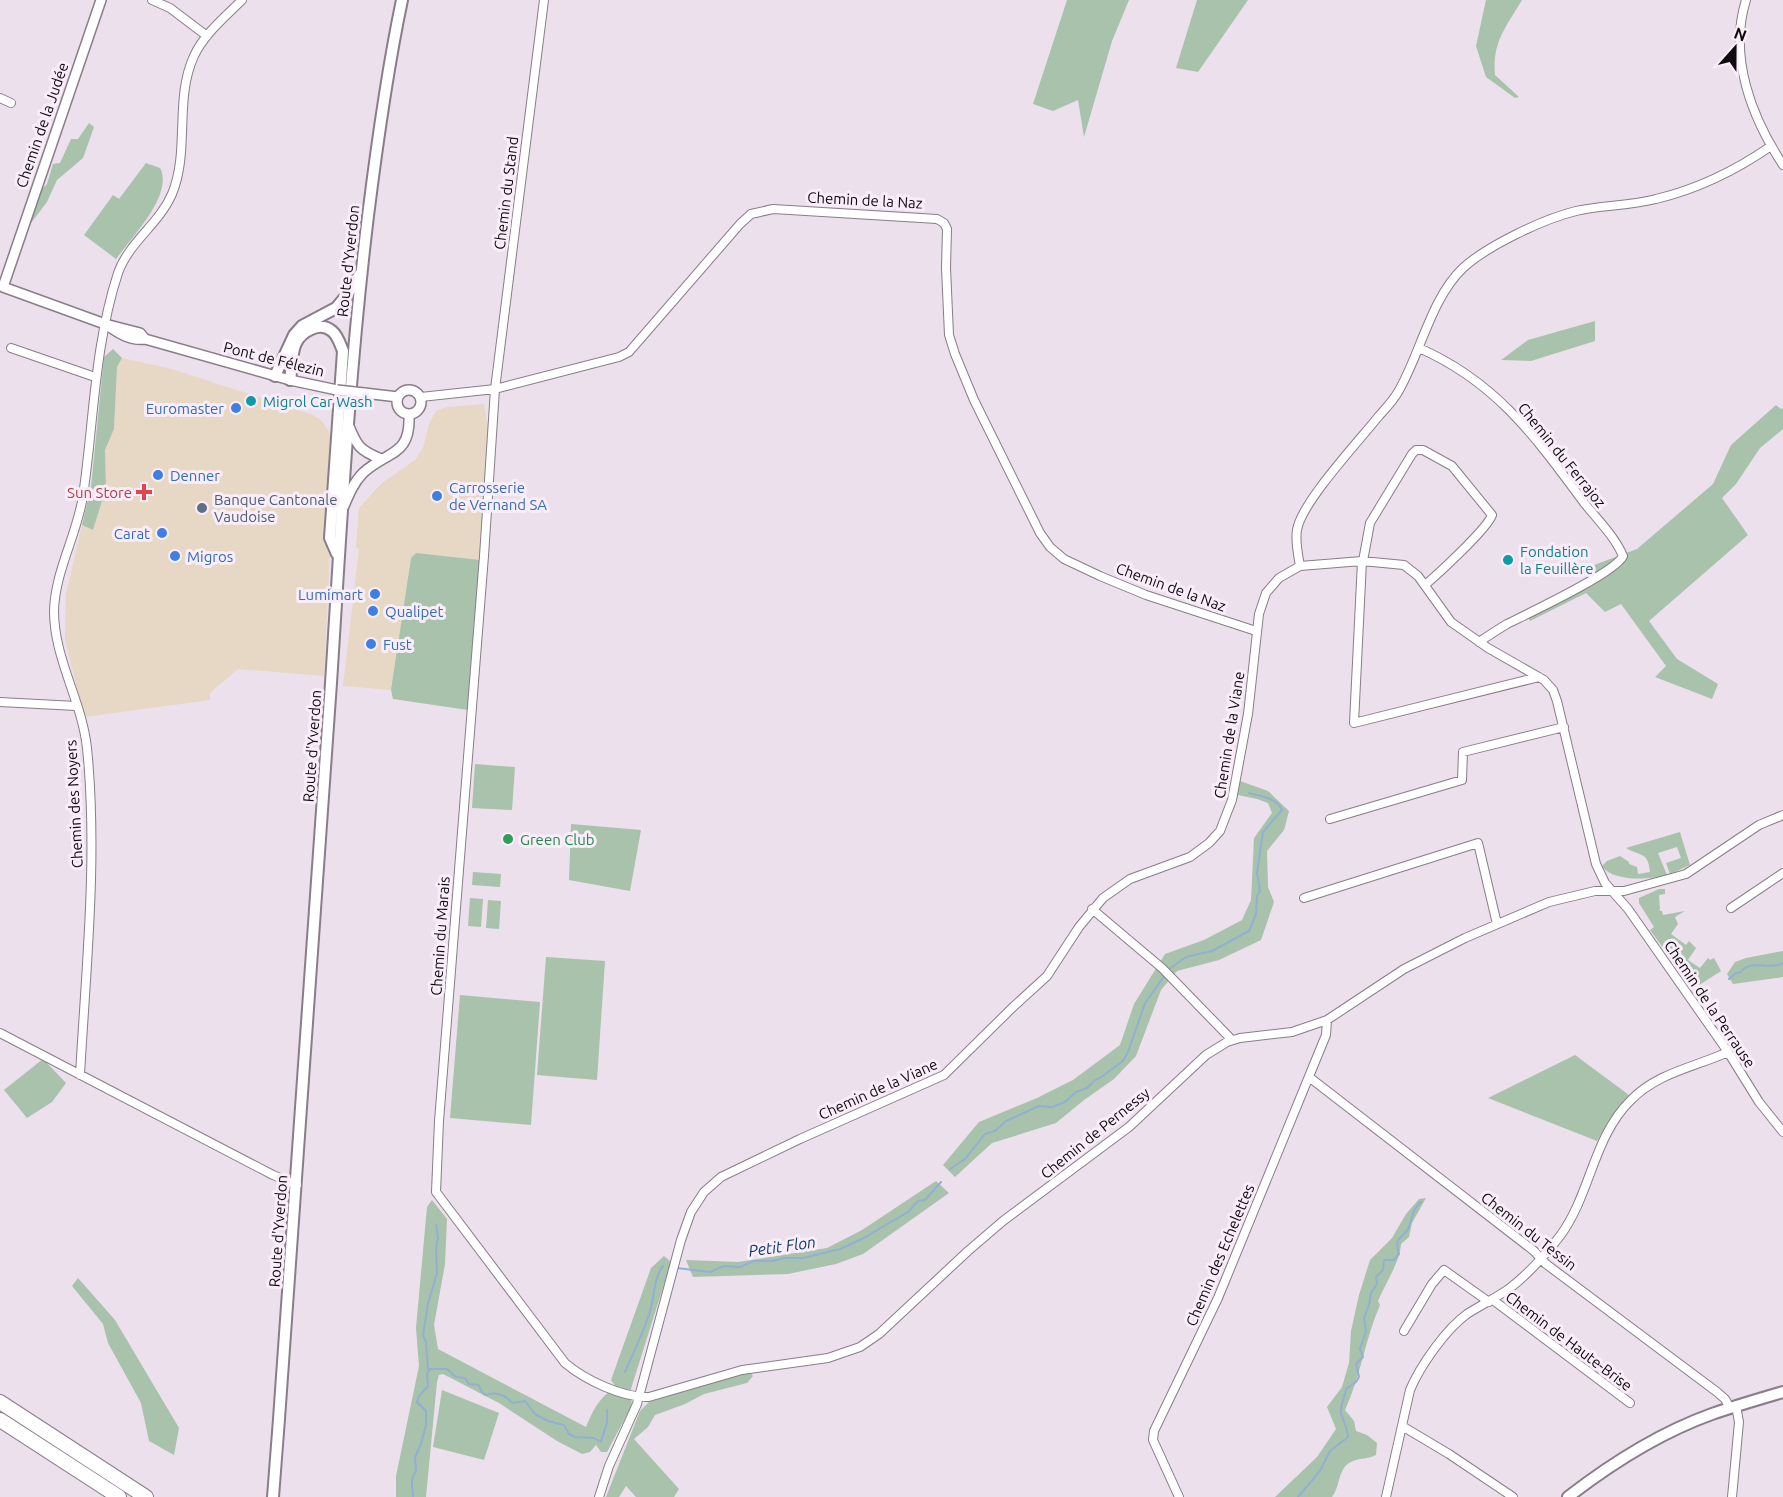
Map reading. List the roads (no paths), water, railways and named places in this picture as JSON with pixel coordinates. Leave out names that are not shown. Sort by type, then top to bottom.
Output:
[{"type":"highway","points":[[0,1402],[146,1497]]},
{"type":"highway","points":[[0,1420],[119,1497]]},
{"type":"main road","name":"Route d'Yverdon","points":[[273,1497],[297,1185],[347,422],[376,152],[393,40],[402,0]]},
{"type":"main road","points":[[275,376],[294,335],[302,326],[336,309],[362,271]]},
{"type":"main road","points":[[290,380],[295,344],[300,336],[309,329],[320,327],[331,330],[343,351],[330,538],[338,557]]},
{"type":"main road","points":[[1568,1497],[1644,1445],[1685,1425],[1783,1392]]},
{"type":"street","name":"Chemin de la Judée","points":[[2,290],[101,0]]},
{"type":"street","points":[[152,0],[170,8],[207,36]]},
{"type":"street","name":"Chemin des Noyers","points":[[80,1075],[91,910],[87,746],[62,660],[55,620],[55,598],[83,497],[95,377],[105,324],[122,263],[171,196],[179,164],[185,90],[189,68],[195,53],[207,36],[242,0]]},
{"type":"street","name":"Chemin du Stand","points":[[495,389],[544,0]]},
{"type":"street","points":[[1746,0],[1740,26],[1741,64],[1757,118],[1783,165]]},
{"type":"street","points":[[0,98],[11,103]]},
{"type":"street","points":[[1300,566],[1296,544],[1297,531],[1306,507],[1397,395],[1419,348],[1426,326],[1458,273],[1490,249],[1534,226],[1574,212],[1656,200],[1719,178],[1771,146]]},
{"type":"street","name":"Chemin de la Naz","points":[[495,389],[619,357],[629,352],[751,214],[760,211],[803,210],[938,219],[947,229],[949,335],[974,400],[1040,533],[1050,547],[1064,559],[1146,595],[1256,631]]},
{"type":"street","name":"Pont de Félezin","points":[[2,290],[105,324],[119,334],[138,340],[146,339],[290,380],[337,390],[398,397]]},
{"type":"street","points":[[11,348],[95,377]]},
{"type":"street","name":"Chemin du Ferrajoz","points":[[1419,348],[1462,371],[1487,389],[1524,424],[1622,553],[1623,559],[1599,577],[1504,626],[1479,642]]},
{"type":"street","points":[[408,389],[416,391],[421,397],[420,409],[409,414],[399,408],[398,397],[408,389]]},
{"type":"street","points":[[421,397],[495,389]]},
{"type":"street","name":"Chemin du Marais","points":[[495,389],[441,1098],[436,1192],[566,1363],[589,1380],[638,1396]]},
{"type":"street","points":[[341,511],[362,474],[381,459],[400,449],[405,442],[409,429],[409,414]]},
{"type":"street","points":[[347,422],[356,443],[363,452],[381,459]]},
{"type":"street","points":[[1425,585],[1472,540],[1490,520],[1492,514],[1452,466],[1423,450],[1416,450],[1374,515],[1367,533],[1363,561],[1354,723],[1539,677]]},
{"type":"street","name":"Chemin de la Viane","points":[[599,1497],[609,1466],[637,1404],[681,1240],[691,1212],[704,1192],[721,1177],[944,1075],[1047,976],[1092,909],[1103,898],[1130,879],[1190,857],[1209,843],[1220,831],[1230,810],[1252,684],[1256,631],[1263,600],[1280,578],[1300,566],[1363,561],[1404,565],[1413,570],[1451,622],[1479,642],[1539,677],[1553,690],[1564,727],[1596,864],[1605,883],[1614,892]]},
{"type":"street","points":[[0,702],[76,706]]},
{"type":"street","points":[[1330,819],[1462,780],[1463,752],[1564,727]]},
{"type":"street","name":"Chemin de Pernessy","points":[[638,1396],[650,1397],[742,1370],[828,1358],[860,1347],[879,1334],[943,1273],[1003,1221],[1129,1127],[1206,1054],[1232,1040],[1292,1032],[1327,1020],[1404,969],[1497,924],[1559,899],[1595,891],[1614,892],[1686,874],[1759,825],[1783,815]]},
{"type":"street","points":[[1304,898],[1478,843],[1497,924]]},
{"type":"street","points":[[1731,908],[1783,873]]},
{"type":"street","name":"Chemin de la Perrause","points":[[1614,892],[1728,1052],[1758,1102],[1783,1132]]},
{"type":"street","points":[[1092,909],[1162,968],[1232,1040]]},
{"type":"street","name":"Chemin des Echelettes","points":[[1179,1497],[1154,1440],[1154,1431],[1218,1298],[1326,1035],[1327,1020]]},
{"type":"street","points":[[0,1033],[273,1175],[297,1185]]},
{"type":"street","points":[[1386,1497],[1413,1383],[1433,1353],[1459,1321],[1516,1282],[1562,1234],[1577,1208],[1608,1130],[1625,1106],[1638,1093],[1663,1077],[1728,1052]]},
{"type":"street","name":"Chemin du Tessin","points":[[1309,1077],[1541,1258],[1718,1392],[1733,1407]]},
{"type":"street","name":"Chemin de Haute-Brise","points":[[1404,1331],[1432,1284],[1444,1270],[1491,1301],[1630,1403]]},
{"type":"street","points":[[1732,1497],[1739,1422],[1733,1407]]},
{"type":"street","points":[[1402,1426],[1513,1497]]},
{"type":"waterway","name":"Petit Flon","points":[[1168,970],[1186,957],[1212,951],[1249,931],[1256,914],[1257,896],[1260,891],[1257,873],[1263,832],[1282,810],[1273,800],[1249,793]]},
{"type":"waterway","points":[[1729,979],[1750,966],[1772,966],[1783,963]]},
{"type":"waterway","name":"Petit Flon","points":[[950,1169],[965,1159],[985,1134],[995,1131],[1006,1121],[1039,1106],[1052,1107],[1065,1102],[1076,1092],[1087,1088],[1123,1061],[1145,1003],[1165,975]]},
{"type":"waterway","name":"Petit Flon","points":[[677,1268],[710,1272],[724,1266],[740,1267],[754,1261],[803,1258],[840,1249],[908,1212],[918,1201],[925,1200],[941,1182]]},
{"type":"waterway","points":[[1298,1497],[1320,1471],[1330,1451],[1348,1437],[1341,1407],[1346,1389],[1359,1377],[1356,1364],[1363,1357],[1360,1349],[1366,1332],[1364,1318],[1371,1293],[1377,1284],[1376,1277],[1383,1270],[1384,1260],[1394,1260],[1399,1254],[1398,1240],[1407,1230],[1414,1211],[1421,1202]]},
{"type":"waterway","points":[[428,1370],[426,1342],[423,1336],[428,1304],[437,1273],[436,1225]]},
{"type":"waterway","name":"Petit Flon","points":[[625,1372],[648,1319],[656,1282],[663,1266]]},
{"type":"waterway","name":"Petit Flon","points":[[413,1497],[415,1457],[426,1425],[426,1411],[417,1402],[428,1386],[427,1374],[430,1369],[447,1369],[456,1377],[465,1378],[469,1384],[479,1385],[485,1395],[500,1394],[513,1403],[525,1401],[535,1414],[548,1421],[564,1425],[569,1434],[575,1437],[594,1438],[601,1442],[607,1422],[607,1410]]},
{"type":"place","name":"Migrol Car Wash","points":[[251,401]]},
{"type":"place","name":"Euromaster","points":[[236,408]]},
{"type":"place","name":"Denner","points":[[158,475]]},
{"type":"place","name":"Sun Store","points":[[144,492]]},
{"type":"place","name":"Carrosserie de Vernand SA","points":[[437,496]]},
{"type":"place","name":"Banque Cantonale Vaudoise","points":[[202,508]]},
{"type":"place","name":"Carat","points":[[162,533]]},
{"type":"place","name":"Migros","points":[[175,556]]},
{"type":"place","name":"Fondation la Feuillère","points":[[1508,560]]},
{"type":"place","name":"Lumimart","points":[[375,594]]},
{"type":"place","name":"Qualipet","points":[[373,611]]},
{"type":"place","name":"Fust","points":[[371,644]]},
{"type":"place","name":"Green Club","points":[[508,839]]}]
